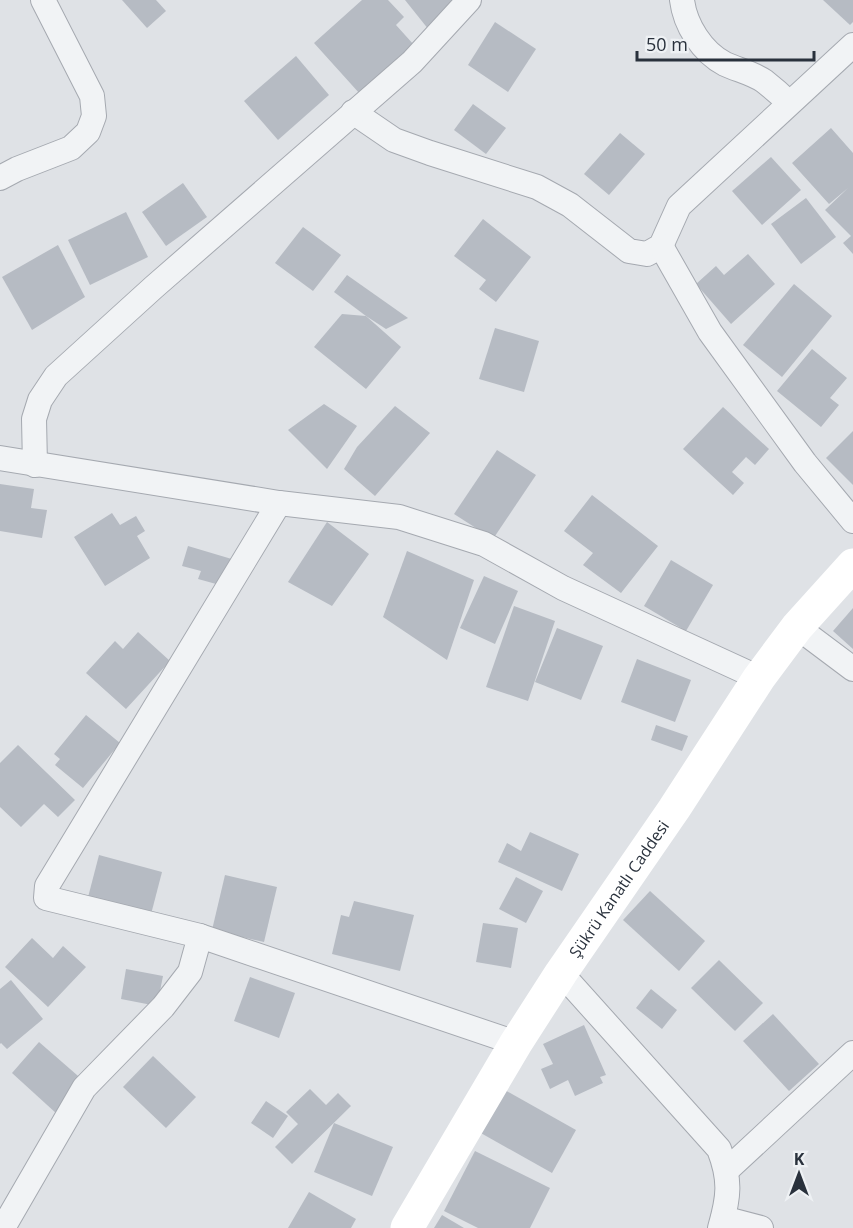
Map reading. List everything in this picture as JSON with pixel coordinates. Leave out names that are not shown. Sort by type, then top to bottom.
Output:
[{"type":"street","points":[[0,178],[71,148],[88,132],[94,116],[92,96],[43,0]]},
{"type":"street","points":[[35,465],[34,419],[40,400],[56,376],[154,287],[412,62],[469,0]]},
{"type":"street","points":[[682,0],[683,9],[692,30],[705,49],[724,63],[762,80],[789,103]]},
{"type":"street","points":[[353,112],[394,140],[537,187],[570,205],[629,250],[647,255],[661,246],[679,206],[853,45]]},
{"type":"street","points":[[661,246],[710,332],[805,463],[853,521]]},
{"type":"street","points":[[0,458],[279,503],[399,517],[484,544],[563,588],[759,678]]},
{"type":"street","points":[[279,503],[47,886],[46,898],[200,936],[516,1043]]},
{"type":"street","name":"Şükrü Kanatlı Caddesi","points":[[407,1228],[516,1043],[561,973],[674,809],[759,678],[797,627],[853,565]]},
{"type":"street","points":[[797,627],[853,669]]},
{"type":"street","points":[[3,1228],[84,1088],[163,1007],[190,972],[200,936]]},
{"type":"street","points":[[561,973],[718,1149],[727,1170],[728,1202],[722,1223],[761,1228]]},
{"type":"street","points":[[727,1170],[853,1053]]},
{"type":"building","points":[[122,0],[156,0],[166,11],[147,28]]},
{"type":"building","points":[[362,0],[388,0],[404,17],[396,25],[414,45],[360,94],[314,43]]},
{"type":"building","points":[[405,0],[458,0],[429,30]]},
{"type":"building","points":[[823,0],[853,0],[853,22],[850,25]]},
{"type":"building","points":[[495,22],[536,49],[508,92],[468,65]]},
{"type":"building","points":[[296,56],[329,95],[278,140],[244,101]]},
{"type":"building","points":[[473,104],[506,128],[486,154],[454,130]]},
{"type":"building","points":[[831,128],[853,153],[853,254],[843,243],[851,236],[825,210],[848,188],[829,204],[792,163]]},
{"type":"building","points":[[620,133],[645,154],[609,195],[584,174]]},
{"type":"building","points":[[771,157],[801,190],[762,225],[732,191]]},
{"type":"building","points":[[183,183],[207,217],[166,246],[142,212]]},
{"type":"building","points":[[806,198],[836,237],[801,264],[771,224]]},
{"type":"building","points":[[126,212],[148,257],[90,285],[68,240]]},
{"type":"building","points":[[483,219],[531,257],[496,302],[479,289],[486,280],[454,256]]},
{"type":"building","points":[[303,227],[341,255],[313,291],[275,263]]},
{"type":"building","points":[[58,245],[85,297],[32,330],[2,277]]},
{"type":"building","points":[[748,254],[775,284],[731,324],[696,284],[716,266],[724,275]]},
{"type":"building","points":[[347,275],[408,318],[386,329],[366,316],[334,292]]},
{"type":"building","points":[[794,284],[832,316],[782,377],[743,345]]},
{"type":"building","points":[[342,314],[366,316],[401,347],[366,389],[314,347]]},
{"type":"building","points":[[495,328],[539,341],[524,392],[479,379]]},
{"type":"building","points":[[812,349],[847,378],[830,398],[839,405],[821,427],[777,391]]},
{"type":"building","points":[[324,404],[357,426],[327,469],[288,430]]},
{"type":"building","points":[[395,406],[430,433],[375,496],[344,469],[357,447]]},
{"type":"building","points":[[723,407],[769,449],[755,465],[746,457],[732,472],[744,483],[733,495],[683,449]]},
{"type":"building","points":[[853,431],[853,485],[826,458]]},
{"type":"building","points":[[497,450],[536,475],[493,539],[454,514]]},
{"type":"building","points":[[0,484],[34,489],[31,508],[47,510],[42,538],[0,531]]},
{"type":"building","points":[[592,495],[658,546],[621,593],[583,565],[593,553],[564,531]]},
{"type":"building","points":[[112,513],[120,525],[136,516],[145,531],[137,536],[150,558],[105,586],[74,537]]},
{"type":"building","points":[[327,522],[369,554],[332,606],[288,582]]},
{"type":"building","points":[[188,546],[235,560],[227,587],[198,579],[201,571],[182,566]]},
{"type":"building","points":[[407,551],[474,580],[447,660],[383,617]]},
{"type":"building","points":[[671,560],[713,585],[686,631],[644,606]]},
{"type":"building","points":[[484,576],[518,591],[495,644],[460,628]]},
{"type":"building","points":[[514,606],[555,621],[528,701],[486,687]]},
{"type":"building","points":[[853,608],[853,649],[833,631]]},
{"type":"building","points":[[557,628],[603,646],[581,700],[535,682]]},
{"type":"building","points":[[138,632],[170,661],[126,709],[86,673],[115,641],[123,649]]},
{"type":"building","points":[[637,659],[691,680],[675,722],[621,702]]},
{"type":"building","points":[[86,715],[120,743],[83,788],[55,765],[60,759],[54,754]]},
{"type":"building","points":[[656,725],[688,736],[682,751],[651,740]]},
{"type":"building","points":[[18,745],[75,800],[58,817],[44,804],[21,827],[0,807],[0,763]]},
{"type":"building","points":[[530,832],[579,854],[562,891],[498,862],[507,843],[521,851]]},
{"type":"building","points":[[99,855],[162,872],[149,922],[86,905]]},
{"type":"building","points":[[225,875],[277,887],[264,942],[212,930]]},
{"type":"building","points":[[516,877],[543,891],[526,923],[499,909]]},
{"type":"building","points":[[650,891],[705,941],[679,971],[623,920]]},
{"type":"building","points":[[354,901],[414,915],[400,971],[332,954],[341,915],[349,917]]},
{"type":"building","points":[[483,923],[518,928],[511,968],[476,962]]},
{"type":"building","points":[[32,938],[53,958],[63,946],[86,967],[48,1007],[5,967]]},
{"type":"building","points":[[719,960],[763,1003],[735,1031],[691,988]]},
{"type":"building","points":[[126,969],[163,976],[157,1006],[121,999]]},
{"type":"building","points":[[250,977],[295,993],[279,1038],[234,1021]]},
{"type":"building","points":[[11,980],[43,1019],[7,1049],[0,1044],[0,989]]},
{"type":"building","points":[[651,989],[677,1010],[662,1029],[636,1008]]},
{"type":"building","points":[[773,1014],[819,1064],[789,1091],[743,1041]]},
{"type":"building","points":[[584,1025],[606,1075],[600,1077],[603,1083],[575,1096],[568,1080],[550,1089],[541,1069],[553,1064],[543,1044]]},
{"type":"building","points":[[39,1042],[85,1082],[57,1114],[12,1073]]},
{"type":"building","points":[[153,1056],[196,1097],[166,1128],[123,1087]]},
{"type":"building","points":[[310,1089],[326,1105],[338,1093],[351,1106],[292,1164],[275,1147],[298,1124],[286,1112]]},
{"type":"building","points":[[503,1089],[576,1130],[552,1173],[479,1132]]},
{"type":"building","points":[[266,1101],[288,1116],[273,1138],[251,1123]]},
{"type":"building","points":[[334,1123],[393,1147],[372,1196],[314,1172]]},
{"type":"building","points":[[475,1151],[550,1188],[530,1228],[478,1228],[444,1211]]},
{"type":"building","points":[[309,1192],[356,1219],[351,1228],[288,1228]]},
{"type":"building","points":[[442,1215],[464,1228],[434,1228]]}]
